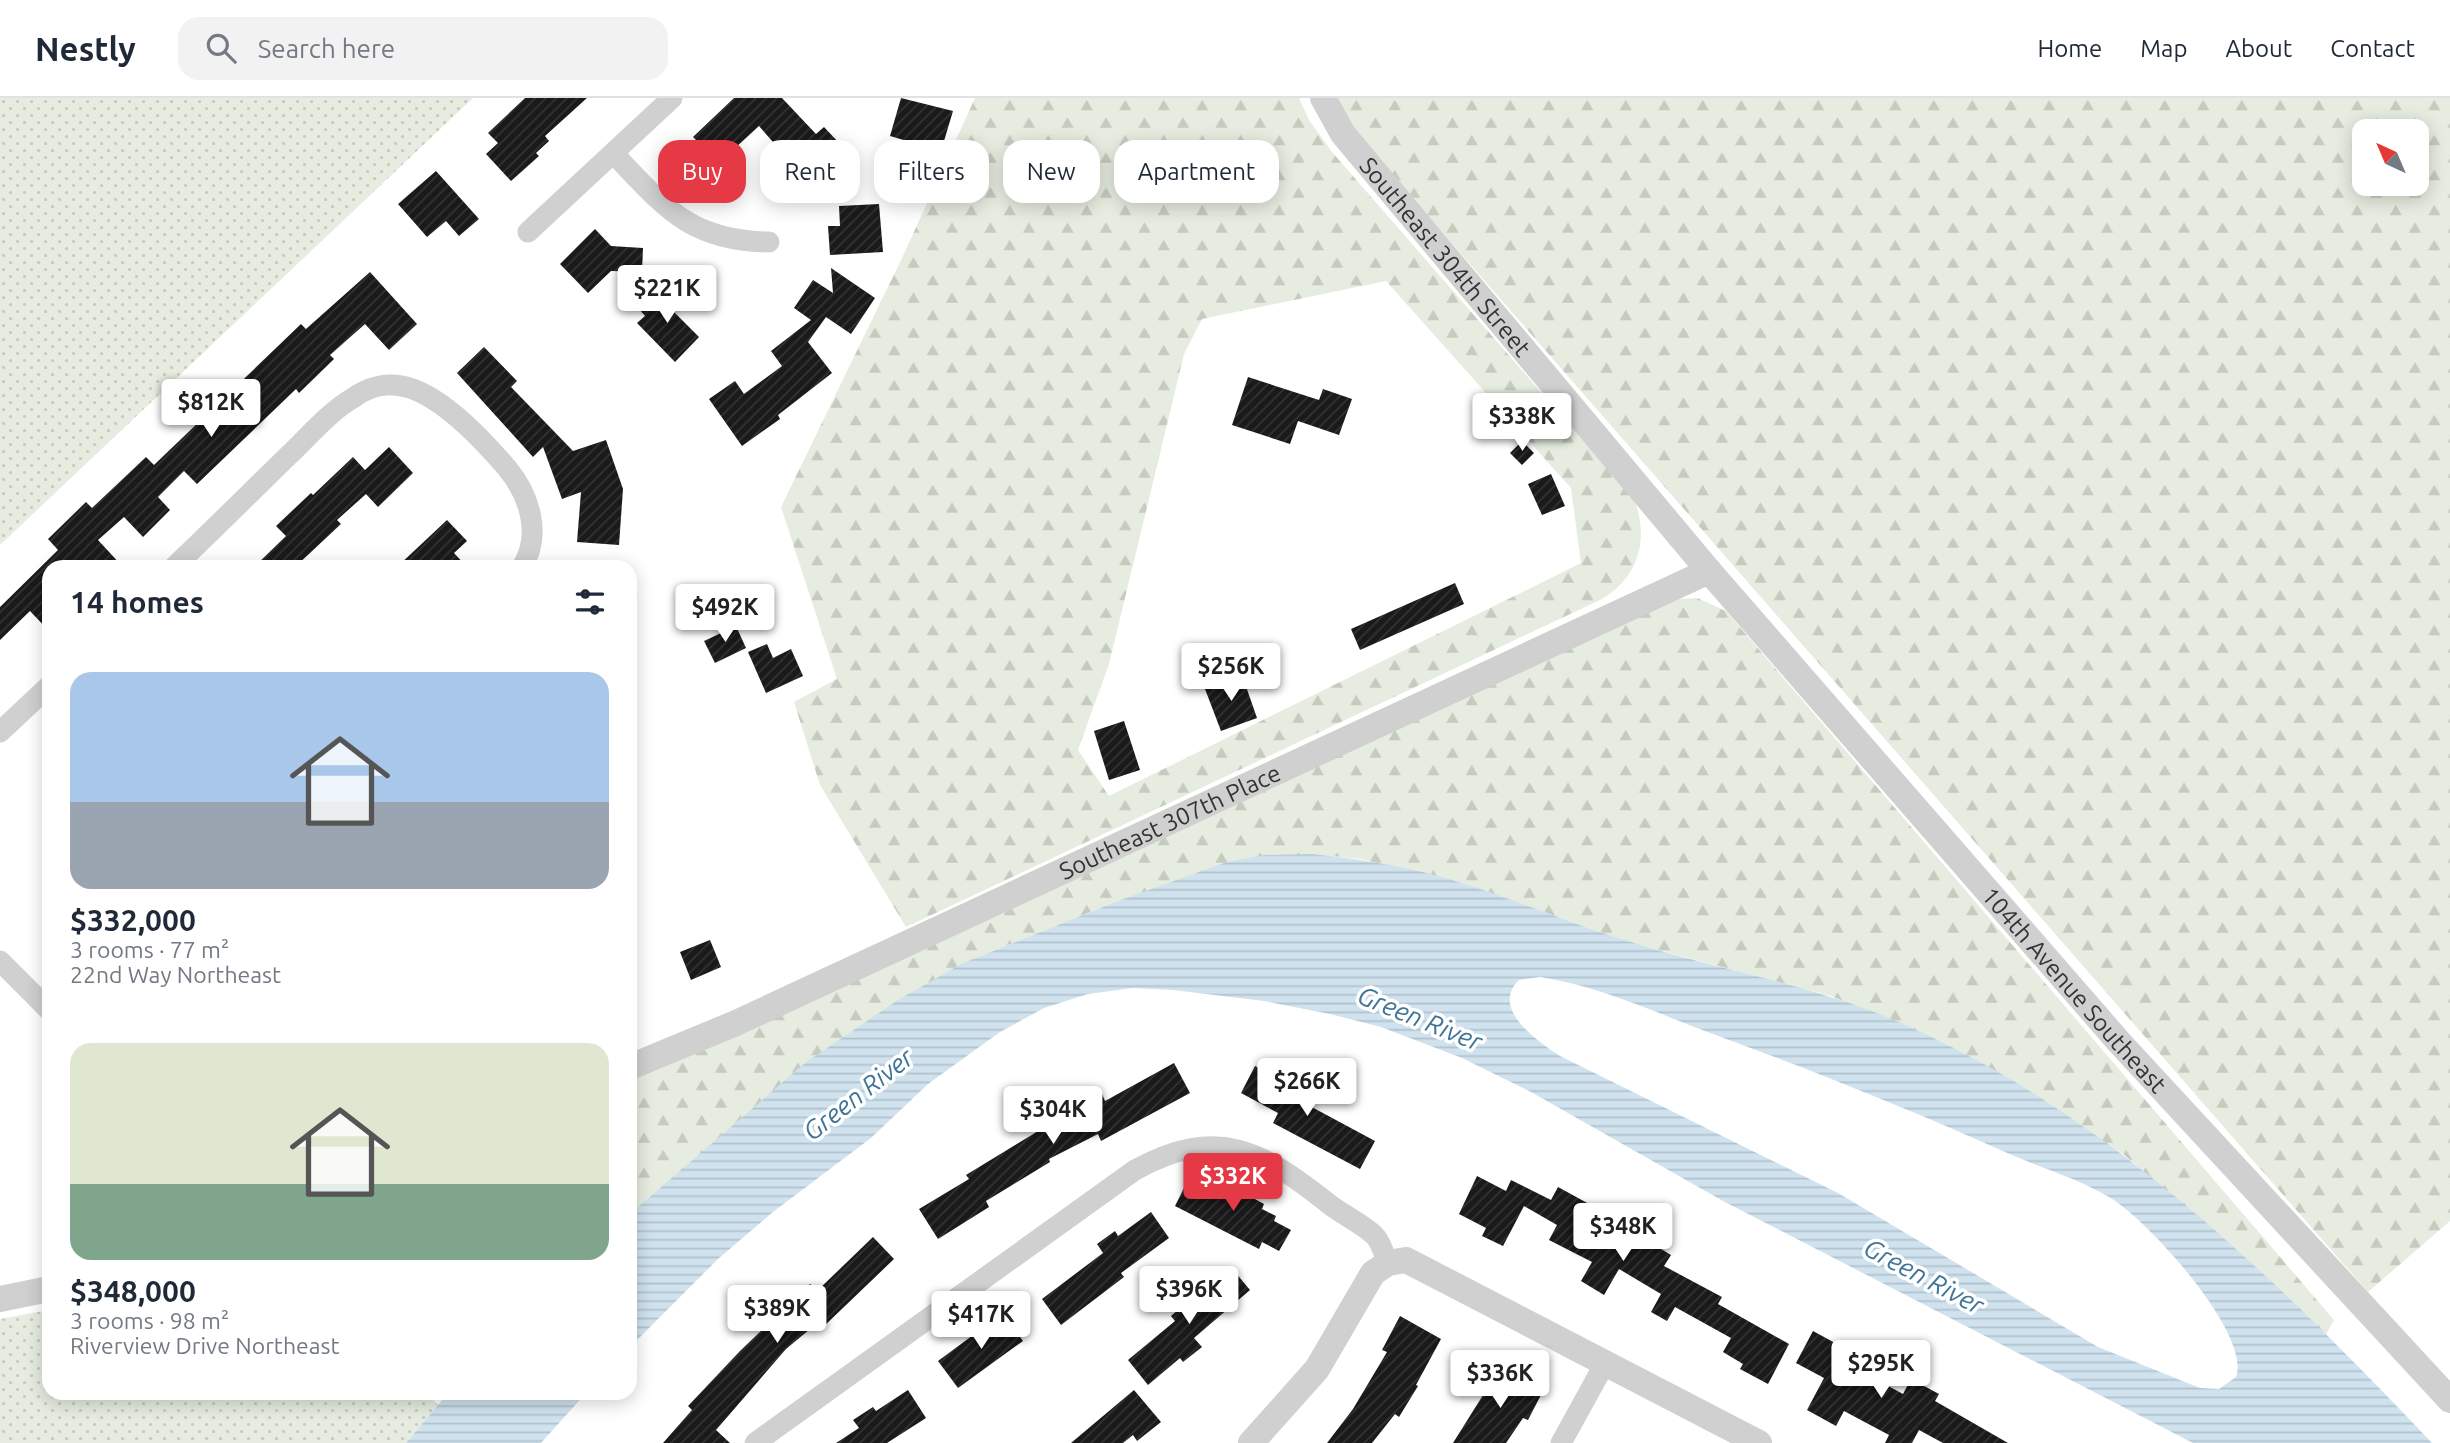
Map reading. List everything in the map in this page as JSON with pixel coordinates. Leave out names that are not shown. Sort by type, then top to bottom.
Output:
[{"type":"street","points":[[528,232],[672,98]]},
{"type":"street","name":"Southeast 304th Street","points":[[1323,98],[1343,134],[1709,572]]},
{"type":"street","points":[[613,153],[684,221],[720,238],[769,242]]},
{"type":"street","points":[[181,560],[336,410],[368,390],[393,385],[419,392],[451,413],[507,468],[526,499],[531,540],[524,560]]},
{"type":"street","name":"Southeast 307th Place","points":[[637,1065],[736,1023],[1709,572]]},
{"type":"street","name":"104th Avenue Southeast","points":[[1709,572],[2119,1042],[2450,1400]]},
{"type":"street","points":[[0,732],[42,693]]},
{"type":"street","points":[[0,961],[42,1003]]},
{"type":"street","points":[[755,1443],[1135,1170],[1162,1155],[1198,1146],[1241,1149],[1269,1162],[1376,1236],[1388,1263]]},
{"type":"street","points":[[1251,1443],[1317,1369],[1373,1273],[1388,1263],[1406,1259],[1604,1365],[1759,1443]]},
{"type":"street","points":[[0,1299],[42,1290]]},
{"type":"street","points":[[1561,1443],[1604,1365]]},
{"type":"green space","points":[[0,98],[473,98],[0,545]]},
{"type":"green space","points":[[975,98],[1299,98],[1309,120],[1332,152],[1634,499],[1641,529],[1637,557],[1632,569],[1624,581],[1600,600],[906,927],[820,785],[794,702],[837,679],[781,507],[927,203],[989,203],[989,140],[956,140]],"holes":[[[1386,281],[1571,488],[1581,563],[1109,796],[1078,750],[1109,664],[1184,354],[1202,319]]]},
{"type":"green space","points":[[1336,98],[2450,98],[2450,1221],[2368,1292],[1345,121]]},
{"type":"green space","points":[[1697,598],[1726,611],[2334,1320],[2325,1336],[2231,1245],[2123,1154],[1944,1043],[1831,996],[1632,943],[1462,883],[1361,859],[1312,854],[1118,901],[963,963],[709,1148],[637,1208],[637,1067],[1679,599]]},
{"type":"green space","points":[[42,1311],[42,1400],[433,1400],[438,1405],[406,1443],[0,1443],[0,1319]]},
{"type":"water","name":"Green River","points":[[1312,854],[1409,869],[1446,878],[1631,942],[1856,1005],[1966,1054],[2041,1098],[2112,1147],[2181,1201],[2310,1319],[2432,1443],[2193,1443],[1723,1201],[1531,1092],[1462,1058],[1381,1027],[1330,1014],[1264,1001],[1173,990],[1133,988],[1088,994],[1044,1008],[1000,1032],[928,1084],[871,1138],[773,1212],[719,1258],[637,1340],[637,1208],[805,1063],[898,1000],[963,963],[1118,901],[1227,862],[1265,855]],"holes":[[[1540,977],[1586,987],[1632,1002],[1904,1108],[2074,1179],[2109,1197],[2126,1209],[2170,1252],[2213,1307],[2237,1358],[2236,1377],[2219,1389],[2200,1388],[2098,1347],[1838,1193],[1560,1056],[1520,1024],[1513,1013],[1511,991],[1519,980]]]},
{"type":"water","points":[[442,1400],[580,1400],[541,1443],[406,1443]]},
{"type":"building","points":[[525,98],[587,98],[545,136],[549,141],[536,153],[539,156],[511,181],[486,154],[498,143],[488,133]]},
{"type":"building","points":[[734,98],[782,98],[816,134],[824,127],[836,140],[771,140],[759,126],[744,140],[696,140],[693,137]]},
{"type":"building","points":[[901,98],[953,111],[944,140],[904,140],[890,136]]},
{"type":"building","points":[[436,171],[479,219],[459,236],[446,221],[427,237],[398,204]]},
{"type":"building","points":[[879,204],[883,252],[830,255],[828,226],[840,226],[839,206]]},
{"type":"building","points":[[595,229],[611,246],[643,248],[642,272],[611,271],[588,293],[560,264]]},
{"type":"building","points":[[831,268],[875,298],[851,334],[826,317],[808,342],[832,373],[778,415],[780,419],[742,446],[709,399],[735,381],[744,394],[782,366],[771,351],[811,320],[794,308],[813,280],[833,293]]},
{"type":"building","points":[[370,272],[417,324],[389,350],[365,324],[330,355],[334,359],[299,393],[296,389],[197,484],[184,471],[158,497],[170,510],[143,537],[124,517],[98,540],[117,560],[48,560],[58,550],[48,539],[86,502],[92,508],[146,457],[154,465],[301,324],[306,329]]},
{"type":"building","points":[[663,287],[681,305],[674,312],[699,337],[675,362],[637,323],[645,316],[640,310]]},
{"type":"building","points":[[484,347],[517,381],[511,387],[573,451],[606,440],[623,489],[619,545],[577,542],[581,492],[562,499],[543,447],[533,457],[457,373]]},
{"type":"building","points":[[1248,377],[1319,400],[1323,389],[1352,399],[1339,435],[1298,421],[1290,444],[1232,425]]},
{"type":"building","points":[[1522,441],[1534,453],[1522,465],[1510,453]]},
{"type":"building","points":[[389,447],[413,473],[378,507],[366,494],[337,520],[341,524],[302,560],[261,560],[286,536],[276,526],[311,493],[313,495],[353,457],[365,470]]},
{"type":"building","points":[[1551,474],[1565,506],[1542,515],[1528,484]]},
{"type":"building","points":[[447,520],[467,541],[454,553],[460,560],[404,560]]},
{"type":"building","points":[[42,566],[42,624],[30,611],[0,640],[0,607]]},
{"type":"building","points":[[1455,583],[1464,604],[1360,650],[1351,629]]},
{"type":"building","points":[[736,626],[746,648],[715,663],[704,641]]},
{"type":"building","points":[[767,644],[773,658],[791,649],[803,676],[766,693],[748,652]]},
{"type":"building","points":[[1242,675],[1257,718],[1221,731],[1205,689]]},
{"type":"building","points":[[1124,721],[1140,770],[1109,780],[1094,731]]},
{"type":"building","points":[[710,940],[721,967],[691,980],[680,952]]},
{"type":"building","points":[[1174,1063],[1190,1093],[1101,1141],[1098,1134],[1049,1159],[1050,1162],[986,1201],[989,1207],[938,1239],[919,1209],[969,1179],[966,1175],[1048,1125],[1047,1123],[1102,1094],[1105,1101]]},
{"type":"building","points":[[1255,1066],[1313,1095],[1308,1105],[1375,1141],[1360,1169],[1273,1123],[1278,1113],[1241,1093]]},
{"type":"building","points":[[1477,1176],[1506,1191],[1511,1180],[1551,1200],[1558,1187],[1622,1222],[1625,1217],[1647,1231],[1643,1238],[1671,1255],[1664,1266],[1722,1297],[1718,1304],[1789,1344],[1768,1384],[1740,1369],[1743,1364],[1723,1352],[1731,1338],[1675,1307],[1667,1321],[1651,1312],[1661,1294],[1619,1269],[1604,1295],[1581,1281],[1592,1262],[1549,1240],[1557,1225],[1524,1206],[1503,1246],[1482,1236],[1486,1228],[1459,1214]]},
{"type":"building","points":[[1203,1177],[1217,1185],[1220,1180],[1264,1204],[1262,1209],[1276,1216],[1274,1221],[1291,1230],[1279,1251],[1262,1242],[1259,1249],[1175,1206],[1189,1178],[1200,1184]]},
{"type":"building","points":[[1151,1212],[1169,1238],[1121,1273],[1124,1277],[1061,1325],[1042,1299],[1103,1253],[1097,1244],[1115,1231],[1118,1236]]},
{"type":"building","points":[[873,1237],[894,1259],[821,1329],[816,1324],[786,1349],[716,1430],[730,1443],[663,1443],[692,1410],[688,1406],[740,1351],[810,1284],[817,1291]]},
{"type":"building","points":[[1230,1266],[1250,1290],[1194,1338],[1202,1347],[1183,1362],[1180,1358],[1148,1385],[1128,1360],[1175,1321],[1171,1316]]},
{"type":"building","points":[[1003,1313],[1023,1341],[958,1388],[938,1361]]},
{"type":"building","points":[[1400,1316],[1441,1339],[1416,1385],[1418,1386],[1399,1417],[1395,1414],[1372,1443],[1327,1443],[1353,1409],[1387,1352],[1382,1350]]},
{"type":"building","points":[[1813,1331],[1870,1362],[1864,1373],[1903,1394],[1911,1379],[1939,1394],[1935,1401],[2008,1443],[1943,1443],[1919,1430],[1912,1443],[1885,1443],[1889,1435],[1844,1411],[1836,1426],[1807,1410],[1824,1378],[1796,1363]]},
{"type":"building","points":[[1500,1368],[1543,1391],[1528,1420],[1523,1418],[1506,1443],[1453,1443]]},
{"type":"building","points":[[908,1390],[926,1418],[887,1443],[836,1443],[859,1428],[853,1420],[873,1407],[876,1411]]},
{"type":"building","points":[[1134,1390],[1161,1422],[1137,1441],[1133,1435],[1123,1443],[1071,1443]]}]
